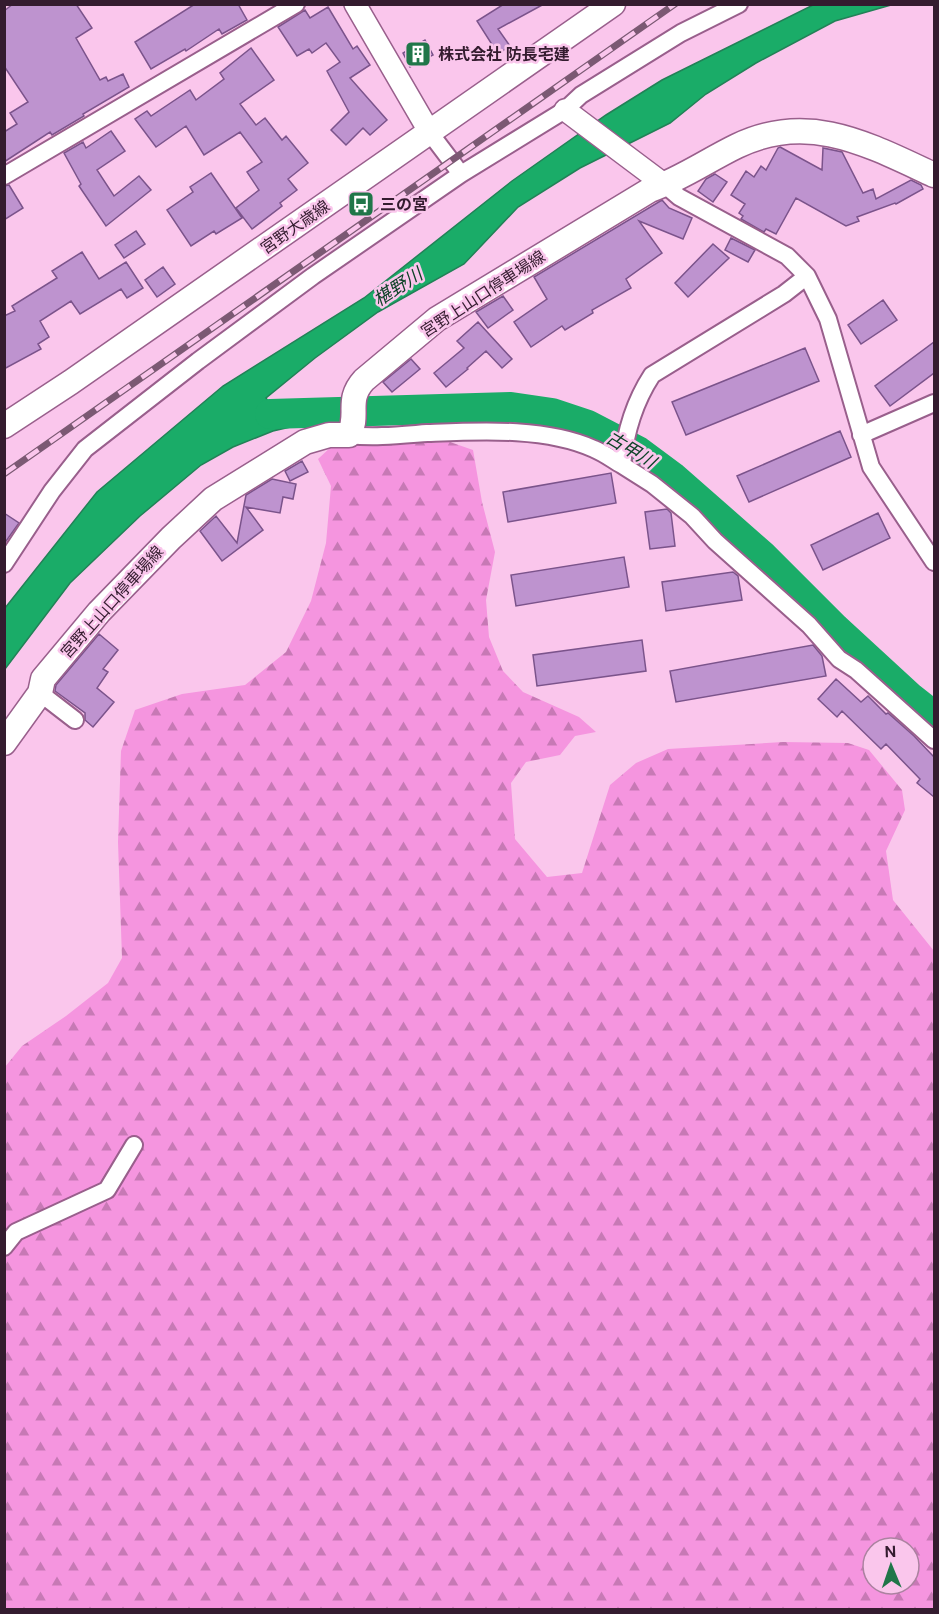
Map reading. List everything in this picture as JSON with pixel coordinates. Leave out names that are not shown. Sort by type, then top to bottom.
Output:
[{"type":"main road","name":"宮野大歳線","points":[[4,426],[430,133],[613,4]]},
{"type":"main road","name":"宮野上山口停車場線","points":[[4,743],[40,693],[43,679],[99,612],[171,538],[213,499],[305,442],[351,431],[353,398],[356,389],[437,319],[660,181],[764,135],[802,131],[836,134],[869,145],[934,175]]},
{"type":"street","points":[[4,176],[296,4]]},
{"type":"street","points":[[355,4],[430,133],[461,174]]},
{"type":"street","points":[[4,564],[52,491],[85,449],[227,339],[313,276],[461,174],[569,113],[581,95],[681,33],[739,4]]},
{"type":"street","points":[[569,113],[679,197],[787,256],[807,276],[828,319],[871,467],[934,562]]},
{"type":"street","points":[[622,462],[640,393],[652,375],[784,294],[807,276]]},
{"type":"street","points":[[861,435],[934,403]]},
{"type":"street","points":[[351,431],[391,435],[475,431],[534,434],[572,441],[622,462],[692,516],[716,541],[809,625],[839,658],[856,669],[934,740]]},
{"type":"street","points":[[40,693],[75,720]]},
{"type":"street","points":[[4,1247],[16,1232],[107,1190],[134,1145]]},
{"type":"green space","points":[[450,442],[473,450],[482,502],[495,552],[486,600],[489,637],[503,671],[523,692],[579,717],[596,732],[575,736],[560,755],[526,762],[511,783],[515,839],[547,877],[582,873],[610,785],[636,763],[668,749],[783,742],[848,743],[869,750],[902,790],[905,810],[886,851],[893,900],[934,951],[934,1609],[5,1610],[5,1067],[22,1046],[66,1016],[108,983],[122,958],[118,842],[121,751],[135,710],[182,694],[245,685],[286,652],[311,601],[326,543],[331,486],[318,459],[332,446]]},
{"type":"water","name":"椹野川","points":[[813,5],[891,5],[835,21],[756,63],[706,94],[670,123],[580,168],[518,207],[464,264],[378,312],[315,358],[266,398],[273,410],[305,410],[322,421],[273,431],[233,447],[201,465],[140,516],[70,583],[5,669],[5,608],[97,492],[223,386],[364,298],[512,181],[606,115],[662,80]]},
{"type":"building","points":[[13,4],[76,4],[92,28],[76,38],[100,80],[106,77],[108,81],[123,74],[129,87],[52,135],[50,132],[4,162],[4,132],[17,124],[10,113],[28,102],[4,66],[4,11]]},
{"type":"building","points":[[195,4],[238,4],[247,20],[222,34],[219,29],[186,51],[185,49],[151,69],[135,42]]},
{"type":"building","points":[[504,4],[544,4],[498,29],[510,46],[498,54],[477,21]]},
{"type":"building","points":[[328,7],[353,49],[357,46],[370,65],[350,78],[387,120],[370,135],[363,128],[346,145],[331,130],[349,112],[327,71],[340,62],[326,43],[312,53],[309,49],[297,56],[278,27],[305,10],[310,18]]},
{"type":"building","name":"株式会社 防長宅建","points":[[425,40],[433,55],[410,67],[403,53]]},
{"type":"building","points":[[251,48],[274,80],[240,104],[256,125],[265,118],[282,140],[286,136],[308,163],[288,179],[297,190],[280,203],[282,206],[252,229],[236,208],[259,190],[247,172],[262,162],[240,132],[204,155],[186,126],[156,147],[135,119],[147,111],[151,116],[190,90],[196,100],[224,79],[220,73]]},
{"type":"building","points":[[111,131],[125,151],[97,170],[114,196],[139,176],[151,190],[106,226],[79,186],[81,184],[64,153],[83,142],[86,148]]},
{"type":"building","points":[[780,147],[822,170],[823,148],[842,152],[863,193],[873,189],[876,199],[911,180],[921,185],[923,189],[896,204],[857,217],[859,221],[846,226],[796,198],[776,234],[766,229],[764,232],[741,219],[743,216],[739,213],[745,204],[731,195],[746,171],[754,177],[761,166],[766,170]]},
{"type":"building","points":[[211,173],[242,218],[216,234],[214,231],[191,246],[167,210],[193,192],[190,187]]},
{"type":"building","points":[[715,174],[727,182],[713,202],[698,191],[706,179]]},
{"type":"building","points":[[9,185],[23,208],[4,220],[4,186]]},
{"type":"building","points":[[662,200],[669,208],[692,218],[683,239],[639,221],[662,253],[626,279],[631,288],[592,310],[593,313],[565,330],[562,326],[531,347],[514,322],[547,299],[534,277]]},
{"type":"building","points":[[136,231],[145,244],[124,258],[115,245]]},
{"type":"building","points":[[731,238],[755,250],[748,262],[725,250]]},
{"type":"building","points":[[713,244],[729,258],[688,297],[675,283]]},
{"type":"building","points":[[82,252],[99,279],[126,262],[143,288],[127,298],[121,289],[80,314],[71,301],[40,321],[49,337],[38,344],[41,349],[4,369],[4,316],[15,311],[12,306],[57,278],[52,271]]},
{"type":"building","points":[[163,267],[175,284],[157,297],[145,280]]},
{"type":"building","points":[[503,296],[513,310],[488,328],[476,312]]},
{"type":"building","points":[[883,300],[897,320],[861,344],[848,325]]},
{"type":"building","points":[[478,322],[512,359],[502,368],[486,351],[446,387],[434,373],[464,348],[457,341]]},
{"type":"building","points":[[934,342],[934,373],[890,406],[875,386]]},
{"type":"building","points":[[805,348],[819,381],[686,435],[672,402]]},
{"type":"building","points":[[411,359],[420,369],[392,392],[383,382]]},
{"type":"building","points":[[840,431],[851,457],[749,502],[737,476]]},
{"type":"building","points":[[302,461],[308,472],[290,481],[285,471]]},
{"type":"building","points":[[611,473],[616,503],[508,522],[503,492]]},
{"type":"building","points":[[272,479],[296,484],[293,499],[283,497],[280,513],[246,507],[263,530],[222,561],[200,531],[216,516],[237,543],[246,495]]},
{"type":"building","points":[[667,509],[671,513],[675,546],[650,549],[645,512]]},
{"type":"building","points":[[4,513],[19,523],[4,544]]},
{"type":"building","points":[[878,513],[890,538],[823,570],[811,545]]},
{"type":"building","points":[[624,557],[629,587],[516,606],[511,575]]},
{"type":"building","points":[[733,572],[738,576],[742,600],[666,611],[662,582]]},
{"type":"building","points":[[99,634],[118,650],[103,669],[108,672],[97,688],[114,702],[93,727],[85,720],[85,713],[55,691],[56,685]]},
{"type":"building","points":[[642,640],[646,671],[537,686],[533,655]]},
{"type":"building","points":[[813,645],[822,656],[826,676],[676,702],[670,671]]},
{"type":"building","points":[[836,679],[861,702],[868,696],[914,736],[934,757],[934,797],[917,783],[920,779],[886,744],[881,749],[842,711],[837,717],[818,699]]},
{"type":"waterway","name":"古甲川","points":[[270,414],[511,407],[552,413],[588,425],[638,451],[673,477],[763,556],[835,628],[934,716]]},
{"type":"railway","points":[[4,474],[675,4]]},
{"type":"place","name":"株式会社 防長宅建","points":[[418,54]]},
{"type":"place","name":"三の宮","points":[[361,204]]}]
